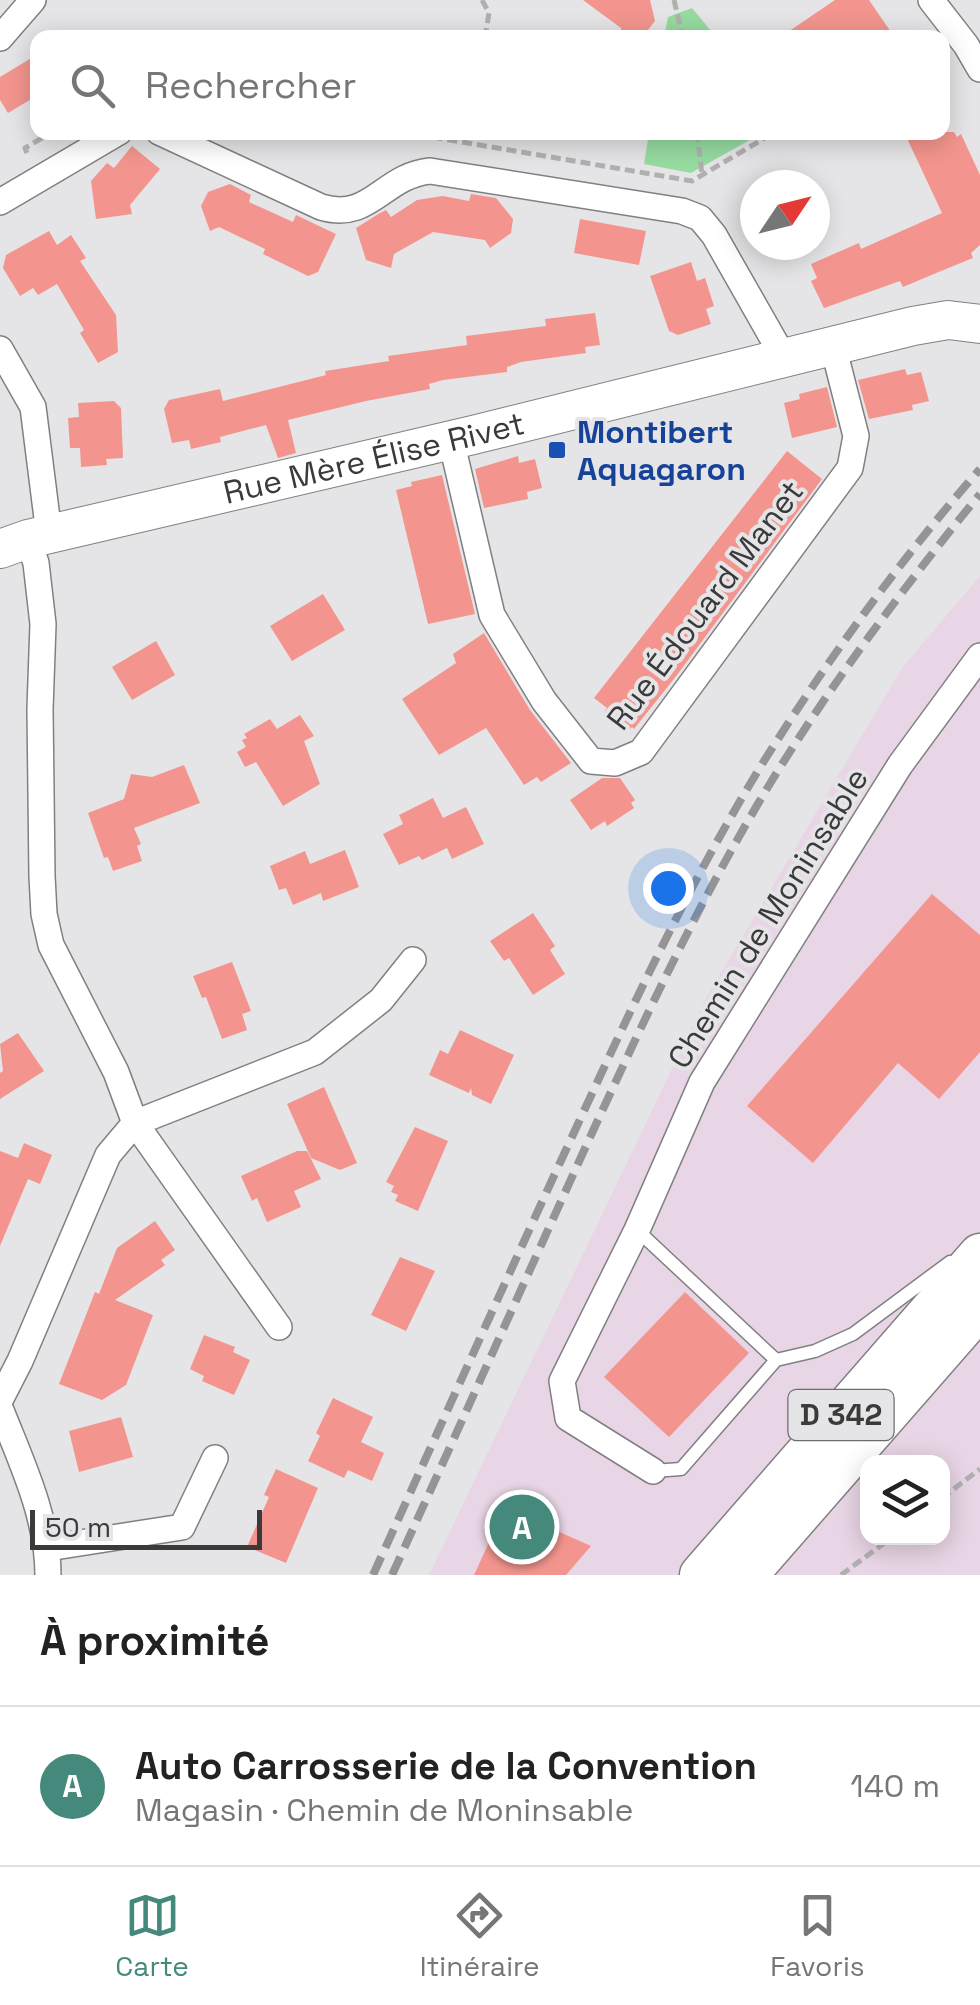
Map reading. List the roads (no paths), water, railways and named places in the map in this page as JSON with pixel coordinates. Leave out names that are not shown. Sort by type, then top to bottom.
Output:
[{"type":"main road","name":"D 342","points":[[701,1575],[980,1256]]},
{"type":"main road","name":"D 342","points":[[746,1575],[980,1307]]},
{"type":"street","points":[[0,38],[32,0]]},
{"type":"street","points":[[930,0],[980,69]]},
{"type":"street","points":[[0,202],[105,140]]},
{"type":"street","points":[[176,140],[341,213],[358,208],[410,173],[430,170],[682,210],[700,218],[714,235],[784,358]]},
{"type":"street","name":"Rue Mère Élise Rivet","points":[[25,541],[832,346],[948,320],[980,324]]},
{"type":"street","name":"Rue Édouard Manet","points":[[452,440],[492,615],[544,701],[591,761],[615,763],[640,752],[850,468],[856,436],[832,346]]},
{"type":"street","points":[[0,349],[33,407],[25,541],[36,563],[43,624],[40,728],[44,914],[51,945],[116,1072],[135,1123],[278,1327]]},
{"type":"street","name":"Chemin de Moninsable","points":[[653,1470],[568,1418],[562,1380],[638,1230],[702,1082],[900,765],[980,656]]},
{"type":"street","points":[[48,1575],[48,1548],[28,1478],[0,1404],[108,1155],[135,1123],[315,1052],[382,1000],[414,960]]},
{"type":"street","points":[[48,1548],[182,1528],[215,1458]]},
{"type":"lane","points":[[638,1230],[776,1360],[816,1351],[854,1334],[980,1239]]},
{"type":"lane","name":"Chemin de Moninsable","points":[[653,1470],[681,1469],[776,1360]]},
{"type":"railway","points":[[373,1575],[620,1033],[712,850],[764,761],[839,648],[893,574],[980,469]]},
{"type":"railway","points":[[392,1575],[613,1087],[727,857],[826,698],[980,494]]},
{"type":"place","name":"Montibert Aquagaron","points":[[557,450]]},
{"type":"place","name":"Auto Carrosserie de la Convention","points":[[522,1527]]}]
